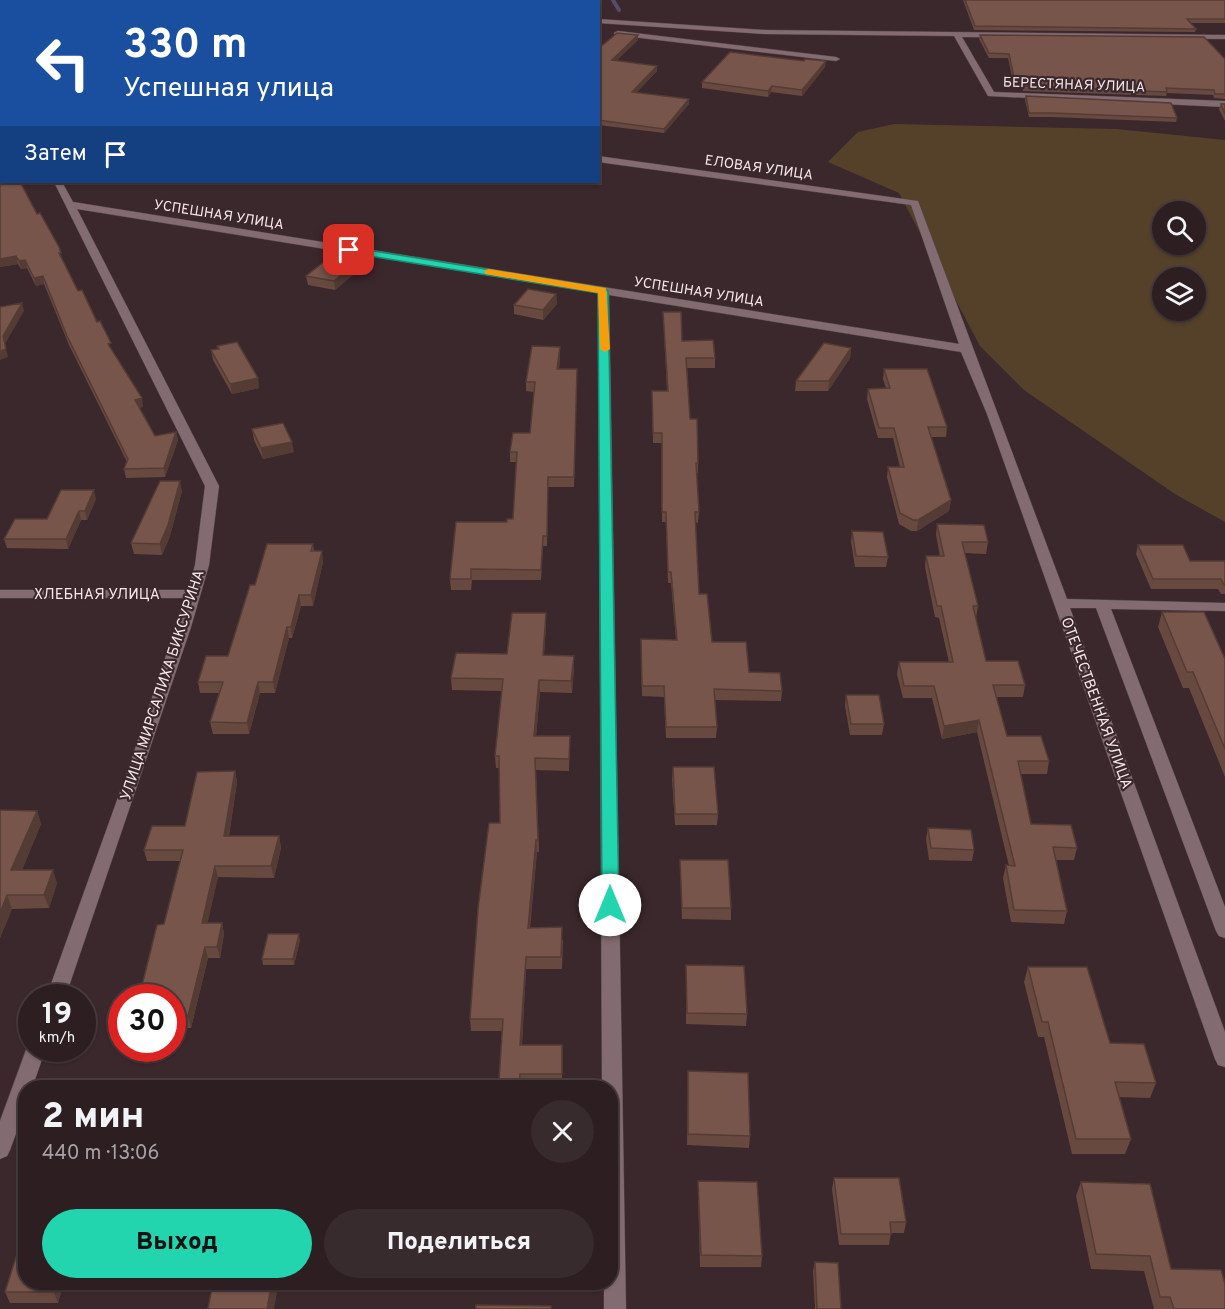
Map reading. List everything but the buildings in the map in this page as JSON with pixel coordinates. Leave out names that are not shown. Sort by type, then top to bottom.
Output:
[{"type":"street","points":[[603,21],[765,32],[1225,37]]},
{"type":"street","points":[[609,32],[836,59]]},
{"type":"street","name":"БЕРЕСТЯНАЯ УЛИЦА","points":[[957,34],[991,94],[1225,104]]},
{"type":"street","name":"ЕЛОВАЯ УЛИЦА","points":[[600,159],[915,202]]},
{"type":"street","name":"УЛИЦА МИРСАЛИХА БИКСУРИНА","points":[[59,183],[212,486],[202,565],[138,764],[60,984]]},
{"type":"street","name":"ОТЕЧЕСТВЕННАЯ УЛИЦА","points":[[915,202],[966,349],[993,414],[1225,1059]]},
{"type":"street","name":"УСПЕШНАЯ УЛИЦА","points":[[71,205],[966,349]]},
{"type":"street","points":[[603,291],[612,1080]]},
{"type":"street","name":"ХЛЕБНАЯ УЛИЦА","points":[[0,594],[193,594]]},
{"type":"street","points":[[1061,603],[1225,607]]},
{"type":"street","points":[[1102,604],[1225,931]]},
{"type":"street","points":[[25,1080],[31,1062]]},
{"type":"street","points":[[0,1150],[18,1099]]},
{"type":"street","points":[[615,1290],[615,1309]]},
{"type":"shaded area","points":[[894,124],[1116,129],[1225,140],[1225,522],[1175,494],[1024,390],[980,346],[899,193],[828,162],[858,132]]},
{"type":"waterway","points":[[613,0],[619,10]]},
{"type":"slow traffic","points":[[489,272],[603,291],[605,349]]},
{"type":"route","points":[[349,250],[603,291],[606,382],[610,905]]}]
